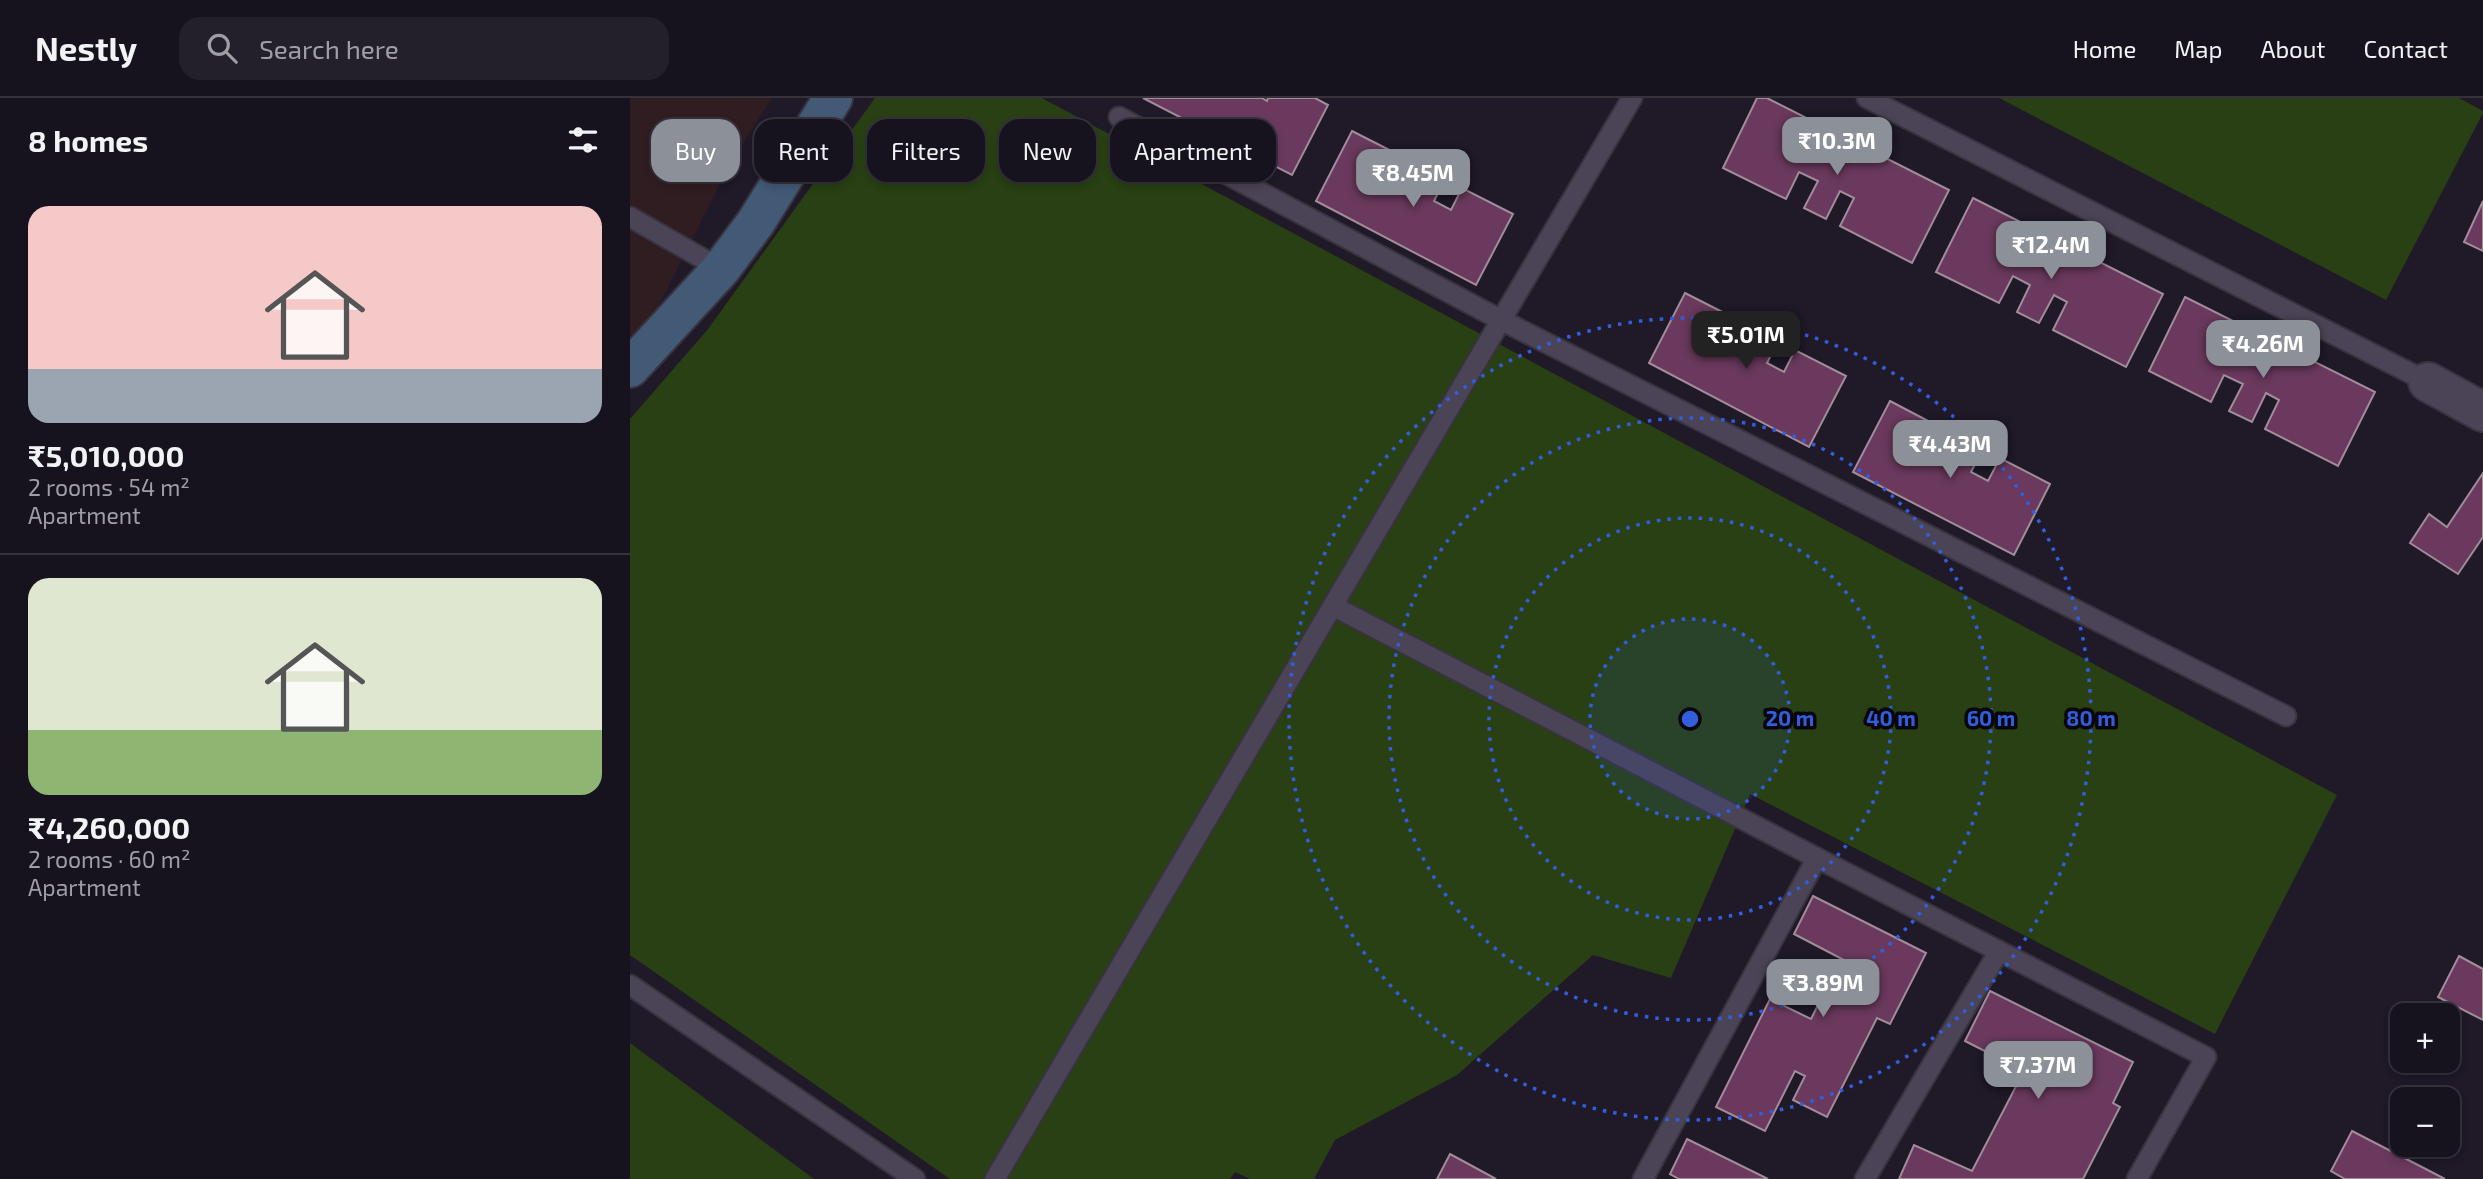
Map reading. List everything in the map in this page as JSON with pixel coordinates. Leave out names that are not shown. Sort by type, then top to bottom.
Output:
[{"type":"street","points":[[630,368],[721,269],[770,201],[834,98]]},
{"type":"street","points":[[2428,383],[2483,412]]},
{"type":"lane","points":[[995,1179],[1632,98]]},
{"type":"lane","points":[[1867,98],[2428,383]]},
{"type":"lane","points":[[1119,117],[1502,320],[2286,716]]},
{"type":"lane","points":[[630,217],[721,269]]},
{"type":"lane","points":[[1333,606],[2206,1058],[2137,1179]]},
{"type":"lane","points":[[1643,1179],[1817,858]]},
{"type":"lane","points":[[1865,1179],[1999,951]]},
{"type":"lane","points":[[630,985],[915,1179]]},
{"type":"shaded area","points":[[630,98],[772,98],[759,119],[754,119],[754,126],[740,149],[740,119],[651,119],[651,182],[721,182],[652,319],[630,343]]},
{"type":"green space","points":[[875,98],[1042,98],[1081,119],[999,119],[999,182],[1096,182],[1096,127],[1110,135],[1110,182],[1198,182],[2337,795],[2215,1034],[1750,794],[1671,978],[1593,955],[1457,1075],[1335,1140],[1314,1179],[1250,1179],[1235,1172],[1230,1179],[950,1179],[630,955],[630,419],[708,329],[814,182],[853,182],[853,128]]},
{"type":"green space","points":[[1999,98],[2459,98],[2483,113],[2386,300]]},
{"type":"green space","points":[[630,1043],[814,1179],[630,1179]]},
{"type":"building","points":[[1143,98],[1262,98],[1267,101],[1268,98],[1315,98],[1328,105],[1292,175],[1276,167],[1276,119],[1184,119]]},
{"type":"building","points":[[1757,98],[1767,98],[1949,190],[1912,263],[1840,226],[1854,198],[1840,191],[1826,219],[1804,208],[1818,181],[1799,172],[1786,199],[1723,168]]},
{"type":"building","points":[[1352,131],[1413,162],[1401,186],[1417,195],[1430,171],[1445,179],[1434,201],[1451,210],[1462,188],[1513,214],[1476,285],[1316,201]]},
{"type":"building","points":[[1973,198],[2163,294],[2126,367],[2053,330],[2067,302],[2054,295],[2039,323],[2017,312],[2030,285],[2013,276],[1999,303],[1936,272]]},
{"type":"building","points":[[2483,201],[2483,251],[2464,242]]},
{"type":"building","points":[[1685,293],[1746,324],[1734,348],[1751,357],[1763,333],[1778,341],[1767,363],[1784,372],[1795,350],[1846,376],[1809,447],[1649,363]]},
{"type":"building","points":[[2185,297],[2375,392],[2338,466],[2265,429],[2279,400],[2266,393],[2252,422],[2229,411],[2243,384],[2224,375],[2211,402],[2149,371]]},
{"type":"building","points":[[1890,401],[1951,433],[1938,457],[1955,465],[1967,441],[1983,449],[1971,472],[1988,481],[2000,458],[2050,484],[2014,555],[1853,472]]},
{"type":"building","points":[[2483,473],[2483,537],[2458,574],[2410,543],[2429,514],[2447,527]]},
{"type":"building","points":[[1813,896],[1926,953],[1890,1024],[1877,1018],[1827,1117],[1793,1100],[1805,1076],[1795,1071],[1765,1131],[1716,1107],[1770,999],[1811,1019],[1844,960],[1794,934]]},
{"type":"building","points":[[2459,956],[2483,969],[2483,1020],[2460,1008],[2460,1003],[2450,1003],[2438,997]]},
{"type":"building","points":[[1990,991],[2133,1062],[2113,1103],[2120,1107],[2083,1179],[1899,1179],[1914,1145],[1972,1171],[2024,1071],[1965,1041]]},
{"type":"building","points":[[2352,1131],[2390,1151],[2390,1157],[2402,1157],[2445,1179],[2345,1179],[2331,1171]]},
{"type":"building","points":[[1687,1139],[1768,1179],[1679,1179],[1670,1174]]},
{"type":"building","points":[[1450,1154],[1496,1179],[1437,1179]]}]
